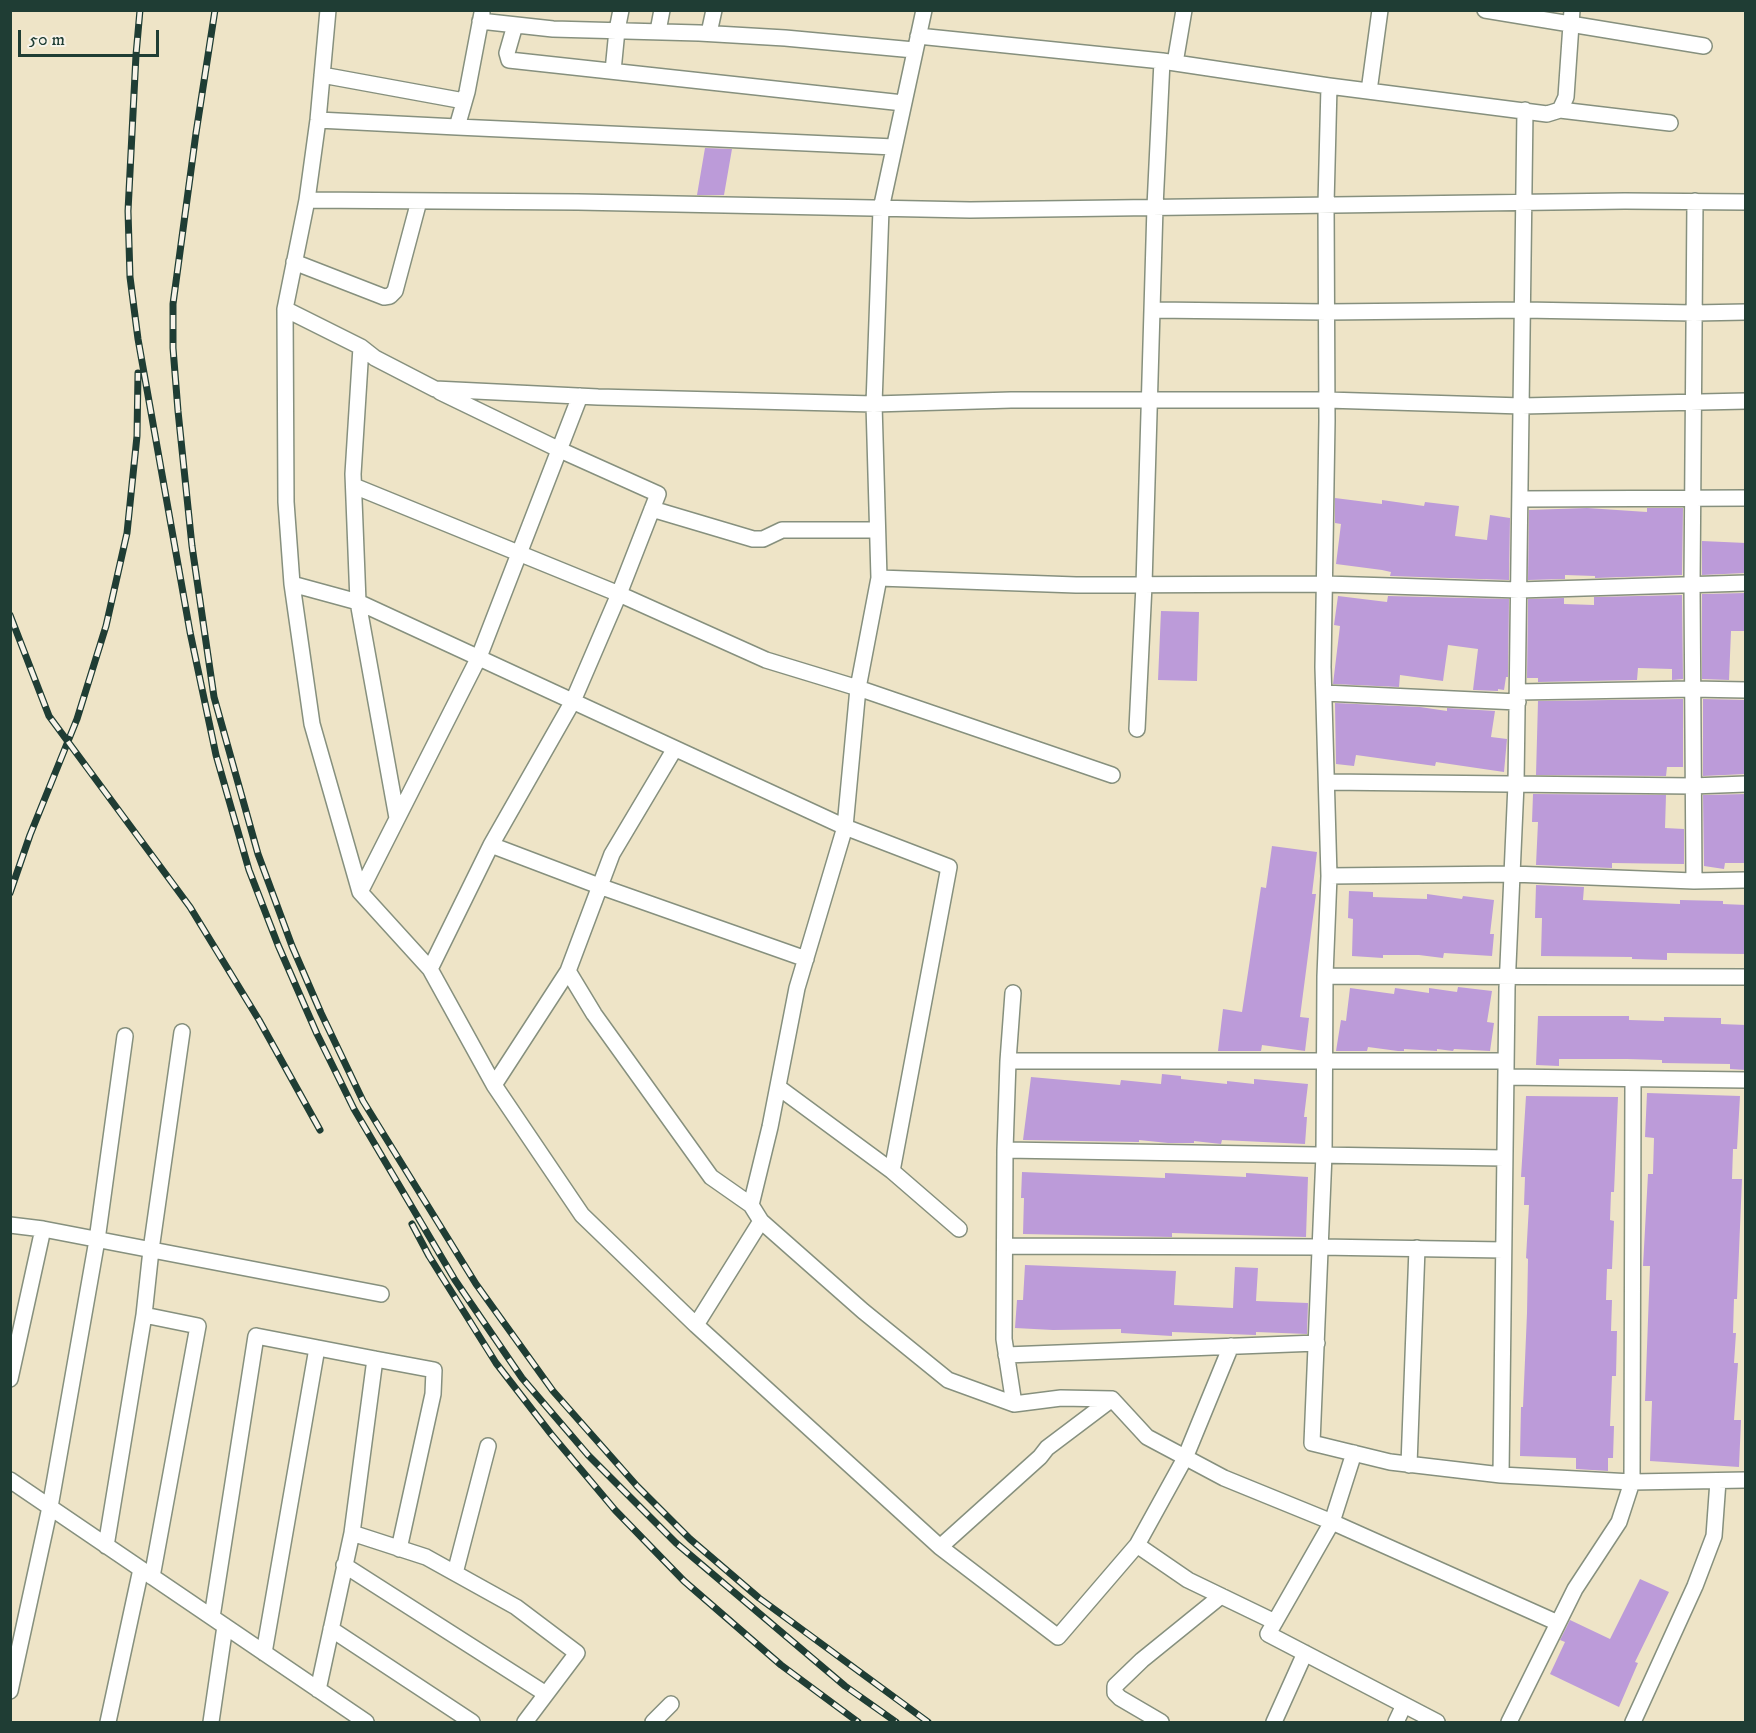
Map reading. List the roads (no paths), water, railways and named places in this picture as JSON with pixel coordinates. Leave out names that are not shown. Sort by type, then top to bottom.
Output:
[{"type":"street","points":[[328,10],[318,120],[307,200],[285,309],[286,502],[291,584],[312,724],[360,892],[430,969],[494,1085],[582,1215],[696,1325],[940,1548],[1058,1637],[1137,1545],[1185,1458],[1231,1346]]},
{"type":"street","points":[[613,71],[621,10]]},
{"type":"street","points":[[658,31],[662,10]]},
{"type":"street","points":[[709,33],[714,10]]},
{"type":"street","points":[[752,1205],[797,988],[845,827],[858,688],[879,578],[874,404],[881,209],[924,10]]},
{"type":"street","points":[[1137,729],[1144,585],[1155,207],[1168,62],[1184,10]]},
{"type":"street","points":[[1369,91],[1380,10]]},
{"type":"street","points":[[1485,10],[1571,17],[1704,46]]},
{"type":"street","points":[[457,127],[476,50],[479,14],[514,25],[553,29],[658,31],[916,43],[1168,62],[1329,86],[1547,114],[1560,110],[1670,123]]},
{"type":"street","points":[[1560,110],[1566,97],[1571,17]]},
{"type":"street","points":[[514,25],[507,53],[509,60],[903,103]]},
{"type":"street","points":[[322,75],[464,101]]},
{"type":"street","points":[[1329,86],[1326,204],[1327,400],[1324,693],[1329,876],[1325,976],[1324,1154],[1312,1443],[1390,1462],[1501,1475],[1632,1482],[1746,1480]]},
{"type":"street","points":[[1501,1475],[1504,1158],[1518,697],[1525,110]]},
{"type":"street","points":[[318,120],[894,147]]},
{"type":"street","points":[[307,200],[578,201],[970,210],[1326,204],[1746,202]]},
{"type":"street","points":[[294,262],[384,297],[390,296],[394,291],[419,201]]},
{"type":"street","points":[[1694,881],[1692,498],[1695,201]]},
{"type":"street","points":[[285,309],[361,347],[375,358],[435,390],[658,494],[619,594],[573,701],[491,844],[430,969]]},
{"type":"street","points":[[1153,310],[1746,312]]},
{"type":"street","points":[[361,347],[354,486],[358,602],[397,818]]},
{"type":"street","points":[[435,390],[874,404],[1011,400],[1327,400],[1522,406],[1746,401]]},
{"type":"street","points":[[360,892],[479,657],[580,396]]},
{"type":"street","points":[[354,486],[619,594],[766,660],[858,688],[1112,775]]},
{"type":"street","points":[[1521,499],[1746,498]]},
{"type":"street","points":[[652,509],[753,539],[763,539],[782,530],[877,530]]},
{"type":"street","points":[[879,578],[1077,585],[1325,584],[1519,590],[1746,583]]},
{"type":"street","points":[[291,584],[358,602],[674,750],[845,827],[949,867],[892,1171]]},
{"type":"street","points":[[1324,693],[1518,697],[1692,689],[1746,690]]},
{"type":"street","points":[[494,1085],[568,970],[612,854],[674,750]]},
{"type":"street","points":[[1327,782],[1692,786],[1746,784]]},
{"type":"street","points":[[491,844],[599,886],[806,959]]},
{"type":"street","points":[[1329,876],[1512,874],[1694,881],[1746,880]]},
{"type":"street","points":[[568,970],[594,1014],[711,1177],[752,1205],[761,1221],[863,1311],[948,1380],[1014,1404],[1061,1398],[1112,1399],[1147,1437],[1224,1478],[1332,1522],[1558,1623]]},
{"type":"street","points":[[1325,976],[1746,977]]},
{"type":"street","points":[[1013,993],[1005,1150],[1004,1340],[1014,1404]]},
{"type":"street","points":[[106,1546],[144,1315],[182,1032]]},
{"type":"street","points":[[10,1691],[50,1507],[97,1240],[124,1036]]},
{"type":"street","points":[[1008,1061],[1324,1060],[1506,1069],[1633,1080],[1746,1080]]},
{"type":"street","points":[[1509,1722],[1575,1589],[1619,1522],[1632,1482],[1633,1080]]},
{"type":"street","points":[[778,1087],[892,1171],[959,1229]]},
{"type":"street","points":[[1005,1150],[1504,1158]]},
{"type":"street","points":[[696,1325],[761,1221]]},
{"type":"street","points":[[10,1225],[43,1229],[381,1294]]},
{"type":"street","points":[[10,1379],[43,1229]]},
{"type":"street","points":[[1005,1246],[1503,1250]]},
{"type":"street","points":[[1409,1465],[1417,1248]]},
{"type":"street","points":[[108,1722],[146,1573],[198,1326],[144,1315]]},
{"type":"street","points":[[212,1617],[256,1336],[434,1370],[433,1394],[399,1549]]},
{"type":"street","points":[[1006,1355],[1317,1343]]},
{"type":"street","points":[[264,1653],[317,1348]]},
{"type":"street","points":[[318,1690],[352,1533],[375,1359]]},
{"type":"street","points":[[940,1548],[1040,1458],[1047,1448],[1112,1399]]},
{"type":"street","points":[[455,1573],[488,1446]]},
{"type":"street","points":[[1354,1453],[1332,1522],[1268,1634],[1437,1722]]},
{"type":"street","points":[[10,1480],[366,1722]]},
{"type":"street","points":[[1633,1722],[1695,1586],[1714,1536],[1718,1481]]},
{"type":"street","points":[[352,1533],[426,1557],[516,1607],[577,1653],[525,1722]]},
{"type":"street","points":[[1137,1545],[1188,1580],[1275,1622]]},
{"type":"street","points":[[344,1565],[546,1694]]},
{"type":"street","points":[[1161,1722],[1120,1698],[1115,1693],[1115,1686],[1142,1660],[1221,1596]]},
{"type":"street","points":[[211,1722],[225,1626]]},
{"type":"street","points":[[331,1629],[472,1722]]},
{"type":"street","points":[[1275,1722],[1305,1653]]},
{"type":"street","points":[[653,1722],[671,1704]]},
{"type":"street","points":[[1396,1722],[1404,1705]]},
{"type":"railway","points":[[140,10],[128,211],[130,277],[138,339],[190,632],[216,755],[249,870],[278,945],[317,1034],[354,1109],[455,1280],[522,1378],[588,1455],[676,1543],[845,1686],[896,1722]]},
{"type":"railway","points":[[215,10],[173,304],[173,348],[178,411],[192,546],[214,697],[258,854],[292,946],[363,1101],[476,1284],[553,1391],[637,1486],[690,1539],[759,1598],[928,1722]]},
{"type":"railway","points":[[10,893],[30,835],[77,719],[106,626],[127,533],[137,436],[138,373]]},
{"type":"railway","points":[[10,615],[49,716],[190,907],[259,1020],[320,1130]]},
{"type":"railway","points":[[412,1224],[429,1256],[496,1363],[551,1434],[615,1510],[684,1581],[781,1665],[858,1722]]}]
